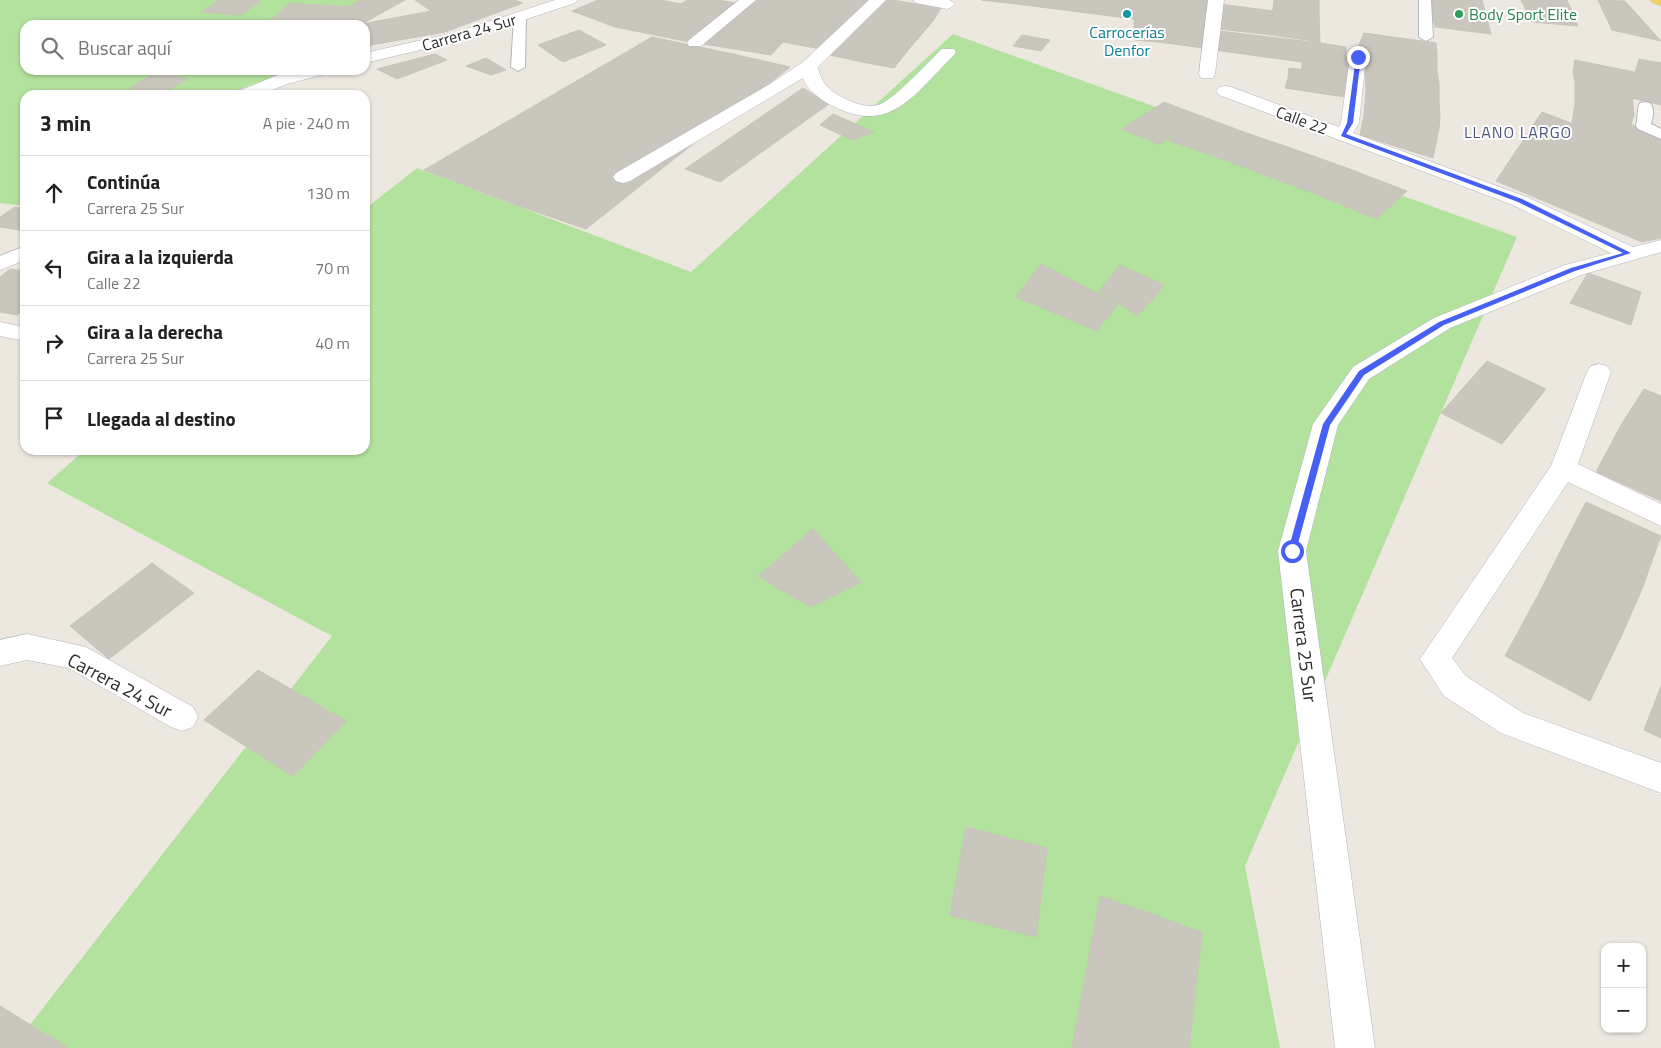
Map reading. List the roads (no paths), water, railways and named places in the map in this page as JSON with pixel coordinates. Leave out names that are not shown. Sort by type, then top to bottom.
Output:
[{"type":"street","name":"Carrera 24 Sur","points":[[370,57],[461,36],[570,0]]},
{"type":"street","points":[[695,43],[748,0]]},
{"type":"street","points":[[624,177],[776,88],[809,66],[878,0]]},
{"type":"street","points":[[920,0],[947,4]]},
{"type":"street","points":[[1207,74],[1216,0]]},
{"type":"street","points":[[809,66],[812,81],[830,98],[852,109],[880,111],[895,103],[948,52]]},
{"type":"street","points":[[1343,135],[1350,123],[1358,57]]},
{"type":"street","points":[[257,90],[300,75]]},
{"type":"street","name":"Calle 22","points":[[1225,91],[1520,201],[1628,253]]},
{"type":"street","name":"Carrera 25 Sur","points":[[1355,1048],[1292,551],[1326,424],[1361,373],[1442,324],[1573,270],[1628,253],[1661,246]]},
{"type":"street","points":[[0,264],[20,254]]},
{"type":"street","points":[[0,329],[20,333]]},
{"type":"street","points":[[1599,372],[1563,468],[1434,659],[1455,686],[1512,723],[1661,778]]},
{"type":"street","points":[[1563,468],[1661,516]]},
{"type":"street","name":"Carrera 24 Sur","points":[[0,653],[27,647],[75,656],[182,717]]},
{"type":"lane","points":[[1425,0],[1426,37]]},
{"type":"lane","points":[[518,67],[520,18]]},
{"type":"lane","points":[[1645,106],[1646,116],[1643,126],[1661,134]]},
{"type":"place","name":"Carrocerías Denfor","points":[[1127,14]]},
{"type":"place","name":"Body Sport Elite","points":[[1459,14]]},
{"type":"district","name":"LLANO LARGO","points":[[1518,132]]}]
